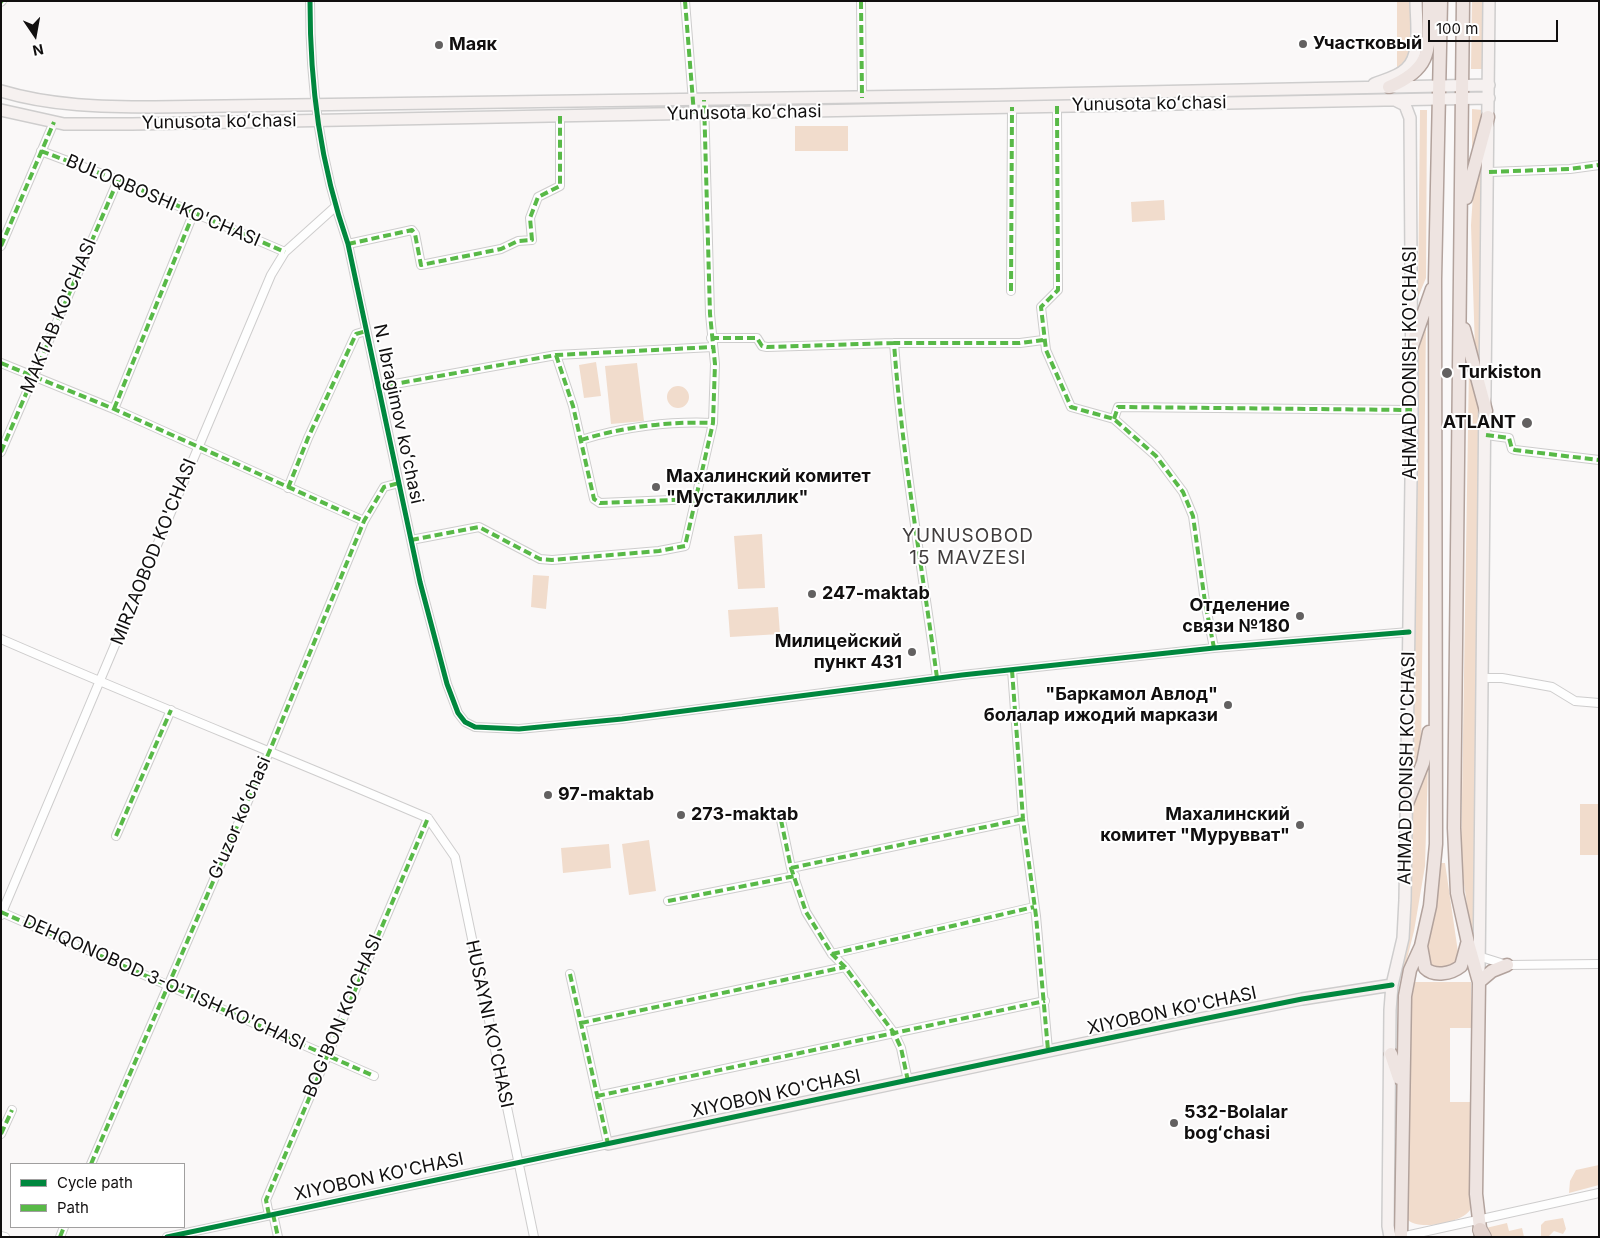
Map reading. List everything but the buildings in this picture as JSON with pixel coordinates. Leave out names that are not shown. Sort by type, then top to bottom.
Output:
[{"type":"main road","points":[[1389,87],[1414,74],[1425,58],[1428,48],[1429,1]]},
{"type":"main road","name":"AHMAD DONISH KO'CHASI","points":[[1401,1237],[1407,982],[1413,962],[1421,946],[1430,906],[1436,844],[1434,705],[1435,279],[1440,1]]},
{"type":"main road","name":"AHMAD DONISH KO'CHASI","points":[[1463,1],[1454,828],[1455,880],[1479,982],[1476,1194],[1481,1231]]},
{"type":"main road","points":[[1461,217],[1488,117]]},
{"type":"main road","points":[[1412,346],[1435,279]]},
{"type":"main road","points":[[1460,314],[1486,411]]},
{"type":"main road","points":[[1406,806],[1423,763],[1434,705]]},
{"type":"main road","name":"AHMAD DONISH KO'CHASI","points":[[1421,946],[1424,968],[1430,972],[1444,973],[1461,966],[1473,951]]},
{"type":"main road","points":[[1479,982],[1492,971],[1508,965]]},
{"type":"main road","points":[[1391,1054],[1403,1090]]},
{"type":"street","name":"N. Ibragimov koʻchasi","points":[[310,1],[316,120],[335,206],[348,244],[411,540],[447,684],[458,713],[469,724],[485,729],[526,728],[622,719],[937,678]]},
{"type":"street","points":[[411,540],[479,527],[540,559],[552,560],[681,548],[687,543],[695,499],[714,423],[713,347],[699,100],[685,1]]},
{"type":"street","points":[[861,1],[862,98]]},
{"type":"street","points":[[1366,87],[1405,70],[1411,62],[1415,48],[1416,1]]},
{"type":"street","name":"AHMAD DONISH KO'CHASI","points":[[1473,951],[1484,678],[1489,1]]},
{"type":"street","points":[[1389,87],[1489,84]]},
{"type":"street","name":"Yunusota koʻchasi","points":[[1,91],[55,102],[93,106],[862,98],[1389,87]]},
{"type":"street","name":"Yunusota koʻchasi","points":[[1,110],[54,122],[132,124],[1488,98]]},
{"type":"street","name":"AHMAD DONISH KO'CHASI","points":[[1389,100],[1405,105],[1410,118],[1412,346],[1404,930],[1392,985],[1388,1226],[1390,1237]]},
{"type":"street","points":[[1057,106],[1058,290],[1041,307],[1043,340],[1071,407],[1114,419],[1156,456],[1177,482],[1193,516],[1214,648]]},
{"type":"street","points":[[1011,291],[1012,107]]},
{"type":"street","points":[[348,244],[412,230],[415,234],[421,265],[501,249],[518,241],[532,240],[530,218],[538,197],[560,186],[560,116]]},
{"type":"street","points":[[1,246],[54,122]]},
{"type":"street","name":"BULOQBOSHI KO'CHASI","points":[[41,151],[118,180],[285,252]]},
{"type":"street","points":[[1489,172],[1570,169],[1599,165]]},
{"type":"street","name":"MAKTAB KO'CHASI","points":[[1,452],[118,180]]},
{"type":"street","name":"MIRZAOBOD KO'CHASI","points":[[2,913],[271,275],[285,252],[335,206]]},
{"type":"street","points":[[114,410],[194,212]]},
{"type":"street","points":[[288,488],[308,438],[356,334],[366,331]]},
{"type":"street","points":[[711,338],[757,338],[762,346],[772,347],[894,343],[1020,343],[1043,340]]},
{"type":"street","points":[[894,343],[901,436],[914,505],[937,678],[1214,648],[1409,632]]},
{"type":"street","points":[[378,387],[556,355],[713,347]]},
{"type":"street","points":[[556,355],[581,440],[592,497],[597,502],[695,499]]},
{"type":"street","points":[[1,363],[114,410],[364,521]]},
{"type":"street","points":[[1114,419],[1118,407],[1412,410]]},
{"type":"street","points":[[581,440],[611,432],[666,424],[714,423]]},
{"type":"street","points":[[1486,435],[1508,438],[1512,449],[1515,450],[1599,460]]},
{"type":"street","name":"Gʻuzor koʻchasi","points":[[91,1163],[270,750],[364,521],[384,487],[399,483]]},
{"type":"street","points":[[1,639],[100,682],[270,750],[428,818]]},
{"type":"street","points":[[1012,670],[1023,819],[1045,1001],[1048,1050]]},
{"type":"street","points":[[1484,678],[1502,678],[1552,687],[1576,701],[1599,703]]},
{"type":"street","points":[[116,836],[171,710]]},
{"type":"street","name":"BOG'BON KO'CHASI","points":[[278,1237],[266,1200],[428,818]]},
{"type":"street","name":"HUSAYNI KO'CHASI","points":[[428,818],[454,857],[534,1237]]},
{"type":"street","points":[[668,900],[1023,819]]},
{"type":"street","points":[[781,820],[793,872],[806,912],[832,954],[845,967],[894,1033],[901,1048],[908,1080]]},
{"type":"street","points":[[832,954],[1034,906]]},
{"type":"street","name":"DEHQONOBOD 3-O'TISH KO'CHASI","points":[[2,913],[168,984],[374,1076]]},
{"type":"street","points":[[1473,951],[1508,965],[1599,964]]},
{"type":"street","points":[[581,1023],[845,967]]},
{"type":"street","points":[[570,974],[608,1144]]},
{"type":"street","name":"XIYOBON KO'CHASI","points":[[166,1237],[1048,1050],[1302,998],[1392,985]]},
{"type":"street","points":[[597,1096],[1045,1001]]},
{"type":"street","points":[[1,1134],[12,1110]]},
{"type":"street","points":[[1401,1237],[1481,1231],[1599,1193]]},
{"type":"shaded area","points":[[1397,1],[1410,1],[1411,38],[1408,56],[1404,63],[1397,68]]},
{"type":"shaded area","points":[[1472,1],[1485,1],[1484,69],[1471,69]]},
{"type":"shaded area","points":[[1472,109],[1483,110],[1472,160]]},
{"type":"shaded area","points":[[1420,110],[1427,110],[1426,278],[1418,297]]},
{"type":"shaded area","points":[[795,126],[848,126],[848,151],[795,151]]},
{"type":"shaded area","points":[[1483,152],[1483,382],[1475,349],[1471,225],[1474,179]]},
{"type":"shaded area","points":[[1164,200],[1165,220],[1132,222],[1131,202]]},
{"type":"shaded area","points":[[1426,321],[1421,759],[1412,778],[1418,349]]},
{"type":"shaded area","points":[[596,362],[601,396],[584,398],[579,365]]},
{"type":"shaded area","points":[[637,363],[644,421],[611,424],[605,366]]},
{"type":"shaded area","points":[[1469,366],[1482,413],[1475,943],[1471,935],[1461,861]]},
{"type":"shaded area","points":[[678,386],[686,389],[689,397],[686,405],[678,408],[670,405],[667,397],[670,389]]},
{"type":"shaded area","points":[[762,534],[765,588],[738,589],[734,536]]},
{"type":"shaded area","points":[[533,575],[549,576],[546,609],[531,607]]},
{"type":"shaded area","points":[[778,607],[780,634],[730,637],[728,610]]},
{"type":"shaded area","points":[[1428,765],[1425,866],[1414,931],[1403,975],[1400,974],[1409,930],[1412,810],[1425,766]]},
{"type":"shaded area","points":[[1580,804],[1599,804],[1599,855],[1580,855]]},
{"type":"shaded area","points":[[649,840],[656,891],[629,895],[622,844]]},
{"type":"shaded area","points":[[609,844],[611,868],[563,873],[561,848]]},
{"type":"shaded area","points":[[1441,863],[1445,863],[1459,959],[1452,966],[1433,967],[1425,959],[1435,914]]},
{"type":"shaded area","points":[[1413,982],[1471,982],[1471,1028],[1450,1028],[1450,1102],[1471,1102],[1470,1210],[1458,1219],[1429,1225],[1411,1222],[1406,1218],[1408,1002]]},
{"type":"shaded area","points":[[1599,1165],[1599,1185],[1569,1193],[1570,1181],[1576,1170]]},
{"type":"shaded area","points":[[1563,1218],[1566,1229],[1563,1234],[1554,1231],[1548,1237],[1541,1237],[1541,1225],[1545,1221]]},
{"type":"shaded area","points":[[1507,1223],[1509,1231],[1522,1228],[1524,1237],[1489,1237],[1486,1228]]},
{"type":"marked path","points":[[685,1],[694,114]]},
{"type":"marked path","points":[[861,1],[862,98]]},
{"type":"marked path","points":[[411,540],[479,527],[540,559],[552,560],[659,551],[685,546],[713,423],[715,364],[710,314],[704,100]]},
{"type":"marked path","points":[[1057,106],[1058,290],[1041,307],[1046,350],[1071,407],[1114,419],[1156,456],[1183,492],[1193,516],[1205,602],[1214,648]]},
{"type":"marked path","points":[[1011,291],[1012,107]]},
{"type":"marked path","points":[[348,244],[412,230],[415,234],[421,265],[501,249],[518,241],[532,240],[530,218],[538,197],[560,186],[560,116]]},
{"type":"marked path","points":[[1,246],[54,122]]},
{"type":"marked path","points":[[41,151],[118,180],[285,252]]},
{"type":"marked path","points":[[1489,172],[1570,169],[1599,165]]},
{"type":"marked path","points":[[1,452],[118,180]]},
{"type":"marked path","points":[[114,409],[194,212]]},
{"type":"marked path","points":[[288,488],[308,438],[356,334],[366,331]]},
{"type":"marked path","points":[[711,338],[757,338],[762,346],[767,347],[894,343]]},
{"type":"marked path","points":[[937,678],[907,469],[894,343],[1020,343],[1043,340]]},
{"type":"marked path","points":[[378,387],[556,355],[713,347]]},
{"type":"marked path","points":[[556,355],[573,406],[594,499],[600,503],[695,499]]},
{"type":"marked path","points":[[1,363],[114,409],[364,521]]},
{"type":"marked path","points":[[1114,419],[1118,407],[1412,410]]},
{"type":"marked path","points":[[581,440],[597,435],[647,426],[713,423]]},
{"type":"marked path","points":[[1486,435],[1509,438],[1512,449],[1515,450],[1599,460]]},
{"type":"marked path","points":[[91,1163],[270,750],[364,521],[384,487],[399,483]]},
{"type":"marked path","points":[[1012,670],[1023,819],[1036,916],[1048,1050]]},
{"type":"marked path","points":[[116,836],[171,710]]},
{"type":"marked path","points":[[269,1215],[266,1200],[428,818]]},
{"type":"marked path","points":[[791,868],[1023,819]]},
{"type":"marked path","points":[[781,820],[791,868],[806,912],[832,954],[845,967],[894,1033],[901,1048],[908,1081]]},
{"type":"marked path","points":[[668,901],[795,876]]},
{"type":"marked path","points":[[832,954],[1034,907]]},
{"type":"marked path","points":[[1,912],[374,1076]]},
{"type":"marked path","points":[[581,1023],[845,967]]},
{"type":"marked path","points":[[570,974],[608,1144]]},
{"type":"marked path","points":[[597,1096],[1045,1001]]},
{"type":"marked path","points":[[1,1134],[12,1110]]},
{"type":"marked path","points":[[273,1214],[278,1237]]},
{"type":"marked path","points":[[60,1237],[64,1228]]},
{"type":"cycle path","points":[[310,1],[312,64],[318,124],[330,184],[348,244],[420,582],[447,684],[458,713],[465,722],[475,727],[519,729],[622,719],[962,675],[1214,648],[1409,632]]},
{"type":"cycle path","points":[[167,1237],[1055,1049],[1302,999],[1392,985]]},
{"type":"place","name":"Участковый","points":[[1303,44]]},
{"type":"place","name":"Маяк","points":[[439,45]]},
{"type":"place","name":"Turkiston","points":[[1447,373]]},
{"type":"place","name":"ATLANT","points":[[1527,423]]},
{"type":"place","name":"Махалинский комитет \"Мустакиллик\"","points":[[656,487]]},
{"type":"place","name":"247-maktab","points":[[812,594]]},
{"type":"place","name":"Отделение связи №180","points":[[1300,616]]},
{"type":"place","name":"Милицейский пункт 431","points":[[912,652]]},
{"type":"place","name":"\"Баркамол Авлод\" болалар ижодий маркази","points":[[1228,705]]},
{"type":"place","name":"97-maktab","points":[[548,795]]},
{"type":"place","name":"273-maktab","points":[[681,815]]},
{"type":"place","name":"Махалинский комитет \"Мурувват\"","points":[[1300,825]]},
{"type":"place","name":"532-Bolalar bogʻchasi","points":[[1174,1123]]},
{"type":"district","name":"YUNUSOBOD 15 MAVZESI","points":[[968,547]]}]
